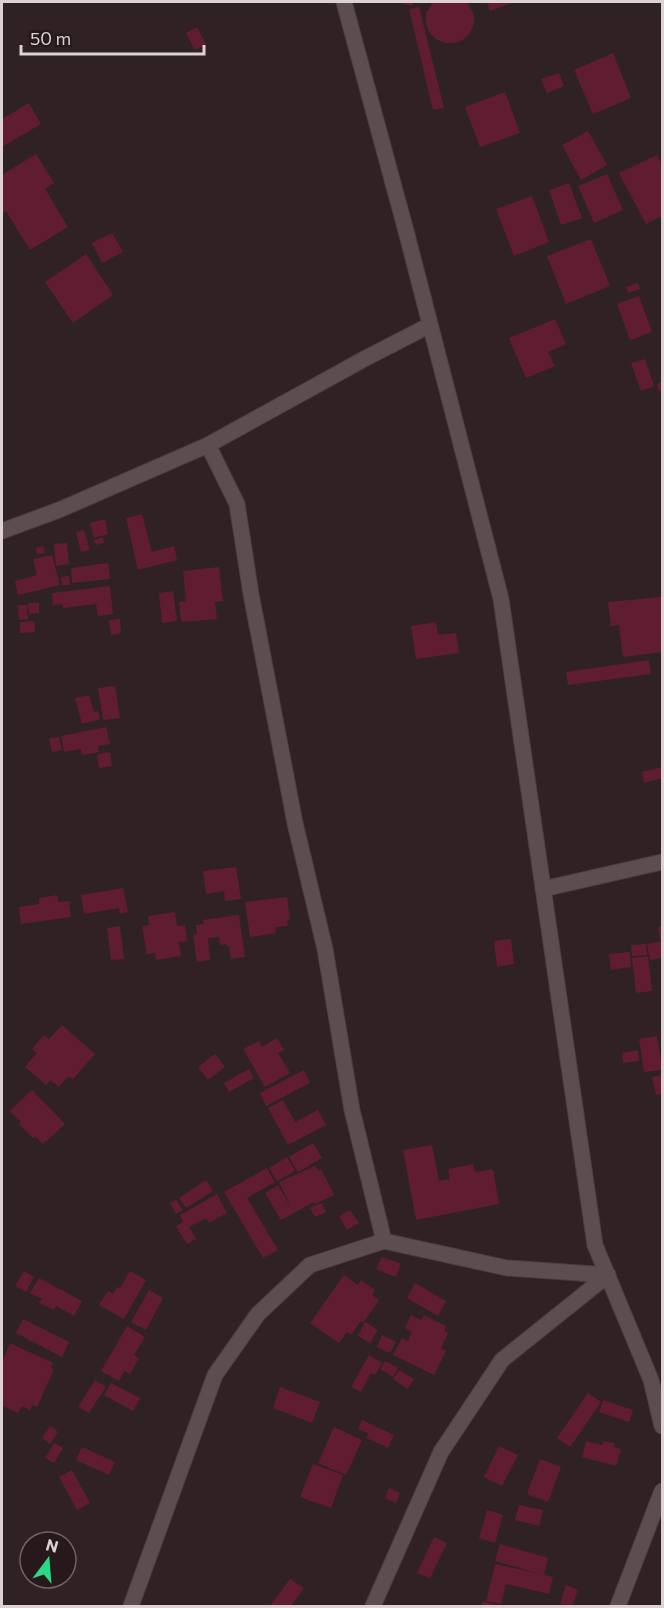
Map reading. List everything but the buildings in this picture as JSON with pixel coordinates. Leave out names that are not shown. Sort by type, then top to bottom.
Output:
[{"type":"street","points":[[344,2],[501,599],[595,1245],[651,1380],[663,1426]]},
{"type":"street","points":[[2,531],[59,510],[208,445],[366,358],[430,326]]},
{"type":"street","points":[[208,445],[237,504],[251,594],[295,823],[324,950],[352,1110],[384,1241]]},
{"type":"street","points":[[543,888],[663,862]]},
{"type":"street","points":[[130,1606],[215,1375],[258,1314],[310,1265],[384,1241],[507,1268],[608,1275]]},
{"type":"street","points":[[373,1606],[441,1452],[502,1360],[608,1275]]},
{"type":"street","points":[[618,1606],[663,1491]]}]
